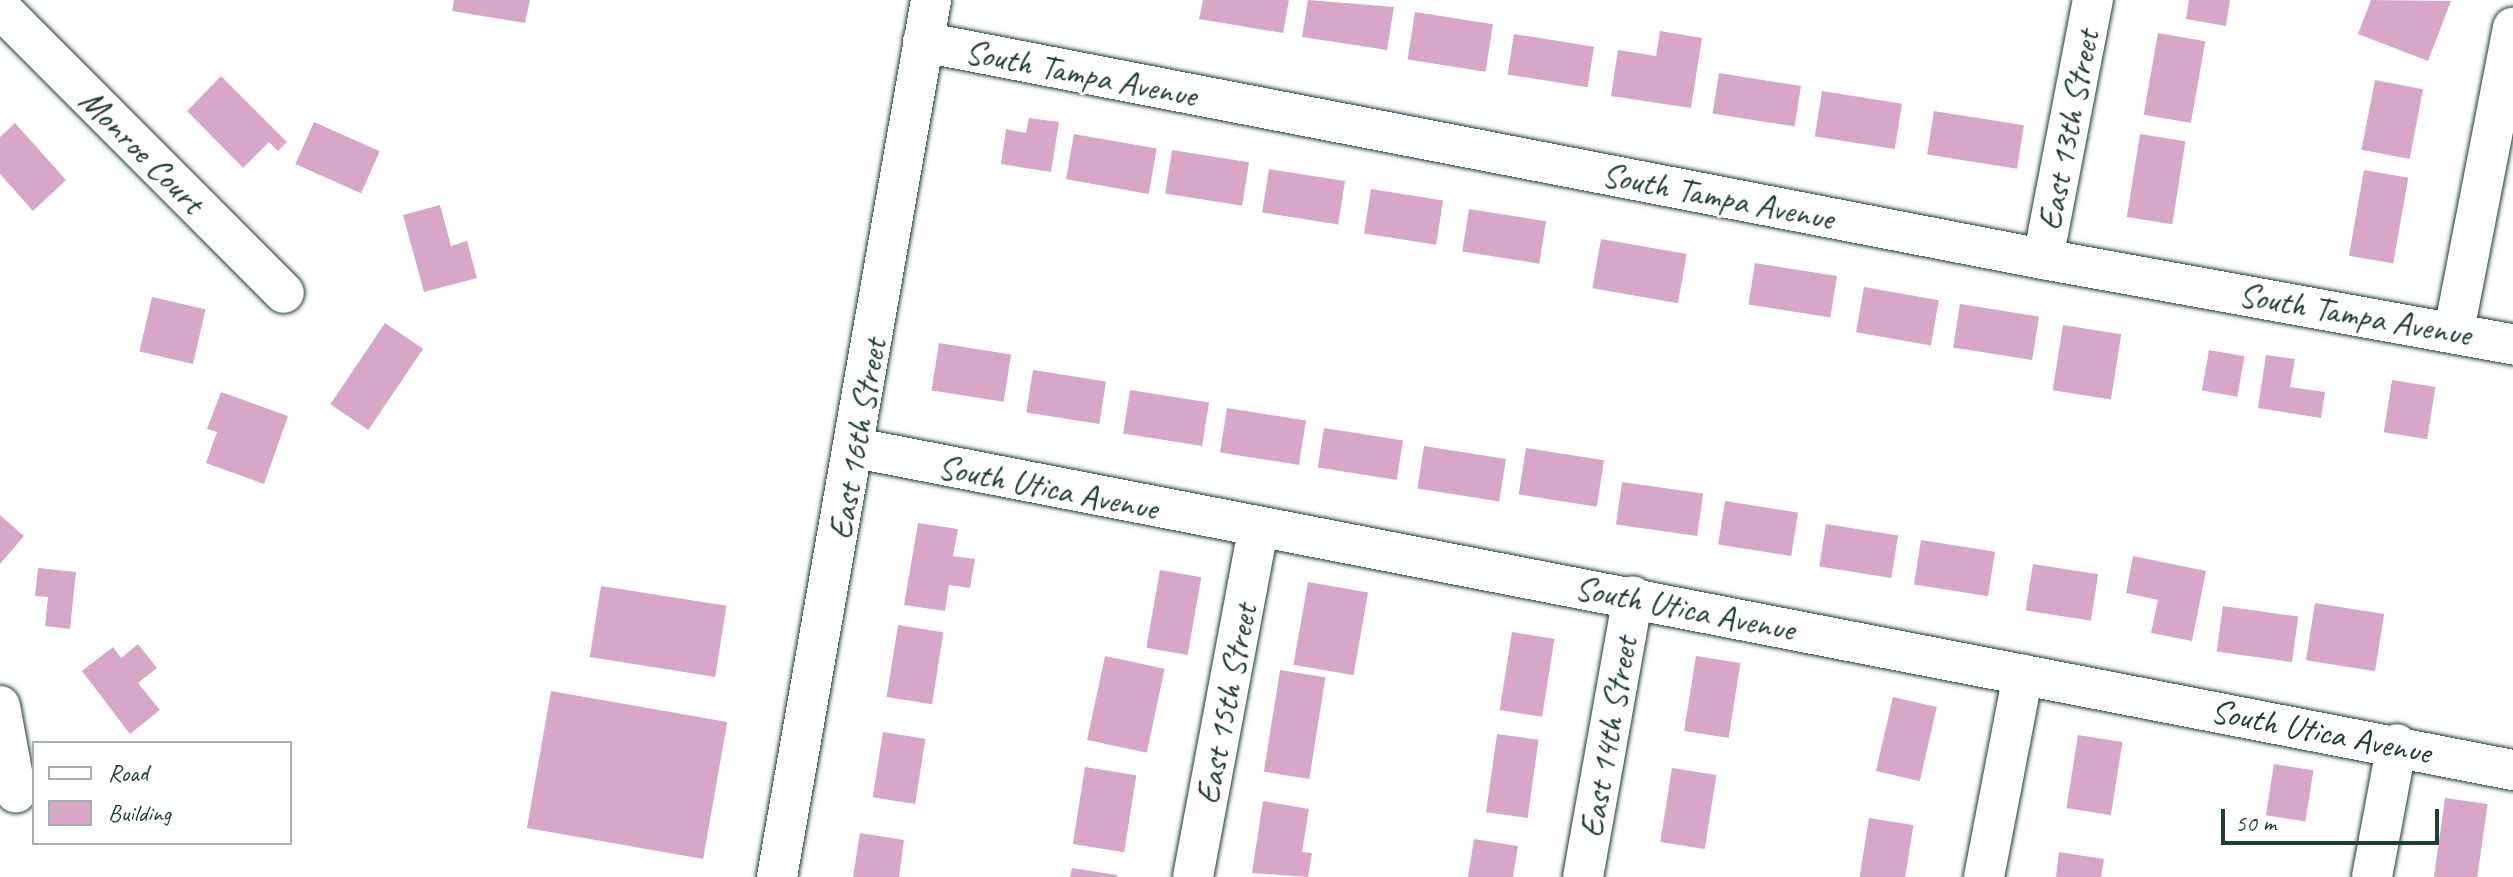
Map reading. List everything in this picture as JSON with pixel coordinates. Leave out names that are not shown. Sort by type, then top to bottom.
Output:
[{"type":"street","name":"East 16th Street","points":[[777,877],[856,448],[931,0]]},
{"type":"street","name":"East 13th Street","points":[[2043,259],[2093,0]]},
{"type":"street","name":"Monroe Court","points":[[0,8],[284,293]]},
{"type":"street","points":[[2454,331],[2513,28]]},
{"type":"street","name":"South Tampa Avenue","points":[[923,42],[2043,259],[2513,344]]},
{"type":"street","name":"South Utica Avenue","points":[[856,448],[1258,530],[1633,596],[2023,675],[2397,744],[2513,770]]},
{"type":"street","name":"East 15th Street","points":[[1193,877],[1258,530]]},
{"type":"street","name":"East 14th Street","points":[[1583,877],[1633,596]]},
{"type":"street","points":[[1984,877],[2023,675]]},
{"type":"street","points":[[0,706],[17,794]]},
{"type":"street","points":[[2372,877],[2397,744]]},
{"type":"building","points":[[454,0],[530,0],[525,23],[452,11]]},
{"type":"building","points":[[1203,0],[1289,0],[1283,33],[1199,19]]},
{"type":"building","points":[[1308,0],[1394,7],[1387,50],[1302,37]]},
{"type":"building","points":[[2189,0],[2230,0],[2226,26],[2186,19]]},
{"type":"building","points":[[2371,0],[2451,1],[2428,61],[2358,34]]},
{"type":"building","points":[[1415,12],[1493,24],[1486,72],[1407,59]]},
{"type":"building","points":[[1660,31],[1702,38],[1691,108],[1611,96],[1618,50],[1656,56]]},
{"type":"building","points":[[2158,33],[2205,41],[2191,123],[2144,115]]},
{"type":"building","points":[[1514,34],[1594,47],[1588,87],[1508,74]]},
{"type":"building","points":[[1719,73],[1801,86],[1795,126],[1713,113]]},
{"type":"building","points":[[221,76],[287,142],[278,151],[269,142],[243,168],[187,111]]},
{"type":"building","points":[[2375,80],[2423,89],[2410,159],[2361,150]]},
{"type":"building","points":[[1822,91],[1902,104],[1895,149],[1815,136]]},
{"type":"building","points":[[1934,111],[2024,125],[2017,169],[1927,154]]},
{"type":"building","points":[[1029,118],[1059,122],[1051,172],[1001,164],[1006,129],[1026,133]]},
{"type":"building","points":[[314,122],[380,151],[361,193],[295,164]]},
{"type":"building","points":[[15,123],[66,180],[33,211],[0,174],[0,137]]},
{"type":"building","points":[[1074,134],[1157,149],[1149,194],[1066,179]]},
{"type":"building","points":[[2140,134],[2185,141],[2172,224],[2127,217]]},
{"type":"building","points":[[1172,150],[1249,162],[1242,206],[1165,193]]},
{"type":"building","points":[[1269,169],[1345,181],[1338,225],[1262,212]]},
{"type":"building","points":[[2364,170],[2408,178],[2393,263],[2349,256]]},
{"type":"building","points":[[1371,189],[1443,200],[1436,245],[1364,233]]},
{"type":"building","points":[[440,205],[451,246],[467,241],[477,278],[424,292],[403,215]]},
{"type":"building","points":[[1469,209],[1546,221],[1539,264],[1462,251]]},
{"type":"building","points":[[1601,239],[1687,254],[1678,303],[1592,288]]},
{"type":"building","points":[[1755,263],[1837,276],[1830,317],[1748,304]]},
{"type":"building","points":[[1864,287],[1939,300],[1931,345],[1856,332]]},
{"type":"building","points":[[152,297],[206,309],[193,364],[139,352]]},
{"type":"building","points":[[1960,304],[2039,317],[2032,360],[1953,347]]},
{"type":"building","points":[[385,323],[423,349],[368,430],[330,404]]},
{"type":"building","points":[[2063,325],[2121,334],[2111,399],[2053,390]]},
{"type":"building","points":[[939,343],[1011,354],[1004,402],[931,390]]},
{"type":"building","points":[[2209,350],[2244,356],[2237,397],[2202,390]]},
{"type":"building","points":[[2266,355],[2295,359],[2290,387],[2325,392],[2321,418],[2258,408]]},
{"type":"building","points":[[1033,370],[1106,382],[1099,424],[1026,412]]},
{"type":"building","points":[[2392,380],[2435,387],[2427,439],[2384,432]]},
{"type":"building","points":[[1130,390],[1209,403],[1202,446],[1123,433]]},
{"type":"building","points":[[221,392],[288,416],[264,484],[206,463],[217,432],[207,429]]},
{"type":"building","points":[[1227,408],[1306,421],[1299,465],[1220,452]]},
{"type":"building","points":[[1324,428],[1403,441],[1397,480],[1318,468]]},
{"type":"building","points":[[1424,446],[1506,459],[1499,501],[1417,488]]},
{"type":"building","points":[[1526,448],[1604,460],[1597,507],[1519,494]]},
{"type":"building","points":[[1622,482],[1703,493],[1697,536],[1616,525]]},
{"type":"building","points":[[1725,501],[1798,513],[1791,556],[1718,544]]},
{"type":"building","points":[[0,515],[24,536],[0,564]]},
{"type":"building","points":[[918,523],[958,529],[953,556],[975,559],[970,588],[949,585],[945,611],[904,605]]},
{"type":"building","points":[[1826,524],[1898,535],[1891,578],[1819,566]]},
{"type":"building","points":[[1921,540],[1995,552],[1988,596],[1914,584]]},
{"type":"building","points":[[2133,556],[2206,571],[2192,641],[2151,633],[2158,600],[2126,593]]},
{"type":"building","points":[[2033,564],[2098,574],[2091,621],[2026,610]]},
{"type":"building","points":[[38,568],[76,572],[70,629],[45,626],[48,597],[35,596]]},
{"type":"building","points":[[1160,570],[1201,577],[1188,655],[1146,648]]},
{"type":"building","points":[[1308,582],[1368,593],[1353,675],[1293,665]]},
{"type":"building","points":[[601,586],[726,606],[715,677],[590,657]]},
{"type":"building","points":[[2315,603],[2384,614],[2375,671],[2306,660]]},
{"type":"building","points":[[2223,606],[2298,617],[2292,662],[2217,652]]},
{"type":"building","points":[[898,625],[943,632],[932,704],[887,697]]},
{"type":"building","points":[[1512,632],[1554,639],[1542,717],[1500,710]]},
{"type":"building","points":[[138,644],[157,668],[138,683],[160,710],[130,734],[82,671],[113,647],[121,658]]},
{"type":"building","points":[[1105,656],[1165,669],[1147,753],[1087,740]]},
{"type":"building","points":[[1696,656],[1740,663],[1729,738],[1684,731]]},
{"type":"building","points":[[1280,670],[1325,677],[1309,779],[1264,772]]},
{"type":"building","points":[[551,691],[727,722],[703,859],[527,828]]},
{"type":"building","points":[[1893,697],[1937,707],[1920,781],[1876,771]]},
{"type":"building","points":[[883,732],[925,739],[915,804],[873,797]]},
{"type":"building","points":[[1497,734],[1539,740],[1528,818],[1486,812]]},
{"type":"building","points":[[2078,735],[2122,742],[2111,815],[2066,808]]},
{"type":"building","points":[[2274,764],[2314,770],[2305,822],[2266,815]]},
{"type":"building","points":[[1085,767],[1136,775],[1124,852],[1073,844]]},
{"type":"building","points":[[1672,768],[1716,775],[1705,849],[1660,842]]},
{"type":"building","points":[[2445,798],[2488,804],[2477,877],[2434,877]]},
{"type":"building","points":[[1263,801],[1309,809],[1302,852],[1312,853],[1308,877],[1252,873]]},
{"type":"building","points":[[1869,818],[1913,825],[1905,877],[1860,877]]},
{"type":"building","points":[[860,833],[904,840],[899,877],[853,877]]},
{"type":"building","points":[[1474,839],[1518,846],[1513,877],[1468,877]]},
{"type":"building","points":[[2059,852],[2104,859],[2101,877],[2056,877]]},
{"type":"building","points":[[1072,868],[1117,875],[1117,877],[1070,877]]}]
